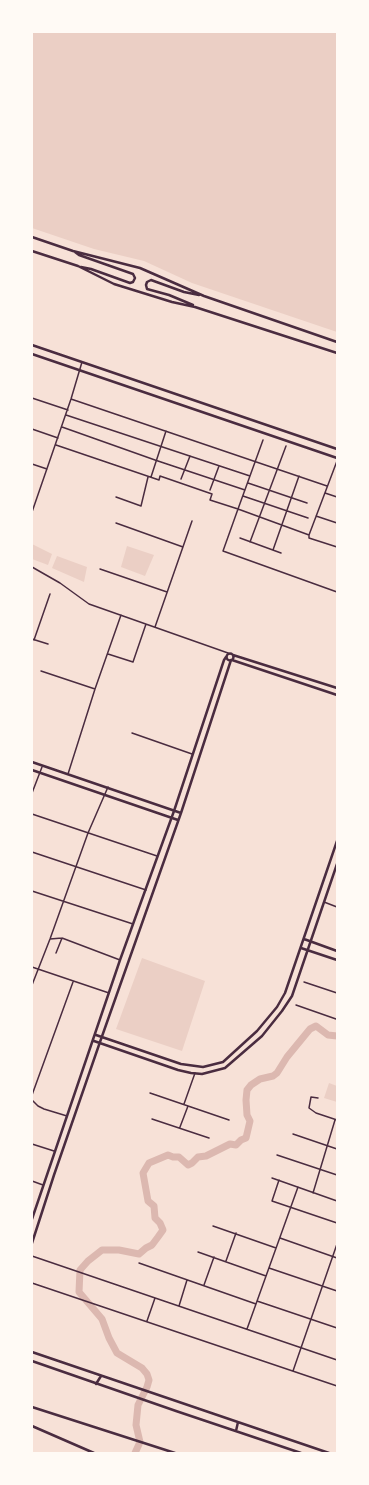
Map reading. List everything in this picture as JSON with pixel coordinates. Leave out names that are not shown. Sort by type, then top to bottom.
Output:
[{"type":"main road","points":[[32,237],[73,251],[140,268],[204,296],[337,342]]},
{"type":"main road","points":[[32,251],[91,269],[130,283],[133,282],[135,278],[133,274],[79,255],[73,251]]},
{"type":"main road","points":[[78,266],[114,284],[172,302],[195,307],[337,353]]},
{"type":"main road","points":[[195,307],[175,297],[147,289],[147,282],[151,280],[184,292],[204,296]]},
{"type":"main road","points":[[32,345],[337,449]]},
{"type":"main road","points":[[32,354],[337,460]]},
{"type":"main road","points":[[32,1219],[54,1151],[94,1041],[120,960],[174,811],[224,660],[228,654],[231,653],[233,655],[337,688]]},
{"type":"main road","points":[[32,1243],[144,915],[181,813],[231,660],[234,657],[233,655]]},
{"type":"main road","points":[[226,657],[231,660],[337,695]]},
{"type":"main road","points":[[32,762],[181,813]]},
{"type":"main road","points":[[32,770],[178,820]]},
{"type":"main road","points":[[96,1035],[181,1064],[203,1067],[223,1062],[257,1031],[277,1007],[285,993],[337,841]]},
{"type":"main road","points":[[94,1041],[178,1070],[195,1074],[214,1072],[225,1068],[262,1036],[292,996],[337,864]]},
{"type":"main road","points":[[137,913],[144,915]]},
{"type":"main road","points":[[304,939],[337,951]]},
{"type":"main road","points":[[301,948],[337,960]]},
{"type":"main road","points":[[32,1352],[329,1453]]},
{"type":"main road","points":[[32,1361],[301,1453]]},
{"type":"main road","points":[[96,1384],[101,1376]]},
{"type":"main road","points":[[32,1407],[174,1453]]},
{"type":"main road","points":[[236,1431],[238,1422]]},
{"type":"main road","points":[[32,1426],[94,1453]]},
{"type":"street","points":[[32,512],[72,399],[82,362]]},
{"type":"street","points":[[32,398],[68,410]]},
{"type":"street","points":[[72,399],[327,486]]},
{"type":"street","points":[[66,415],[250,476]]},
{"type":"street","points":[[62,427],[245,490]]},
{"type":"street","points":[[32,429],[58,438]]},
{"type":"street","points":[[116,497],[141,506],[149,477],[166,431]]},
{"type":"street","points":[[263,440],[223,551],[337,592]]},
{"type":"street","points":[[56,445],[149,477],[159,480],[160,476],[212,494],[210,500],[282,525],[309,535],[309,538],[337,547]]},
{"type":"street","points":[[250,542],[286,446]]},
{"type":"street","points":[[181,478],[190,456]]},
{"type":"street","points":[[309,535],[337,460]]},
{"type":"street","points":[[32,464],[47,469]]},
{"type":"street","points":[[210,490],[219,466]]},
{"type":"street","points":[[273,550],[299,476]]},
{"type":"street","points":[[248,483],[307,503]]},
{"type":"street","points":[[325,493],[337,497]]},
{"type":"street","points":[[243,496],[308,518]]},
{"type":"street","points":[[316,516],[337,523]]},
{"type":"street","points":[[155,627],[192,521]]},
{"type":"street","points":[[116,524],[183,546]]},
{"type":"street","points":[[240,538],[281,553]]},
{"type":"street","points":[[32,567],[60,583],[89,604],[228,654]]},
{"type":"street","points":[[100,570],[167,592]]},
{"type":"street","points":[[32,583],[32,588]]},
{"type":"street","points":[[48,644],[33,639],[50,594]]},
{"type":"street","points":[[68,774],[95,689],[121,615]]},
{"type":"street","points":[[107,654],[133,662],[146,624]]},
{"type":"street","points":[[42,671],[95,689]]},
{"type":"street","points":[[132,733],[193,754]]},
{"type":"street","points":[[32,793],[42,766]]},
{"type":"street","points":[[32,985],[88,833],[108,787]]},
{"type":"street","points":[[32,814],[157,856]]},
{"type":"street","points":[[32,852],[146,890]]},
{"type":"street","points":[[32,891],[133,924]]},
{"type":"street","points":[[324,902],[337,907]]},
{"type":"street","points":[[50,939],[62,938],[120,960]]},
{"type":"street","points":[[56,953],[62,938]]},
{"type":"street","points":[[32,967],[109,993]]},
{"type":"street","points":[[32,1095],[74,982]]},
{"type":"street","points":[[304,982],[337,993]]},
{"type":"street","points":[[296,1005],[336,1019]]},
{"type":"street","points":[[184,1104],[195,1074]]},
{"type":"street","points":[[150,1093],[229,1120]]},
{"type":"street","points":[[313,1193],[336,1120],[316,1113],[309,1108],[311,1097],[318,1098]]},
{"type":"street","points":[[32,1100],[44,1109],[67,1116]]},
{"type":"street","points":[[180,1127],[188,1106]]},
{"type":"street","points":[[152,1119],[180,1127],[209,1138]]},
{"type":"street","points":[[293,1134],[337,1149]]},
{"type":"street","points":[[32,1144],[54,1151]]},
{"type":"street","points":[[277,1155],[337,1175]]},
{"type":"street","points":[[272,1178],[337,1201]]},
{"type":"street","points":[[279,1180],[272,1200],[337,1223]]},
{"type":"street","points":[[32,1181],[44,1185]]},
{"type":"street","points":[[247,1329],[298,1187]]},
{"type":"street","points":[[213,1226],[276,1248]]},
{"type":"street","points":[[226,1261],[236,1233]]},
{"type":"street","points":[[280,1238],[337,1258]]},
{"type":"street","points":[[293,1371],[337,1244]]},
{"type":"street","points":[[198,1252],[266,1276]]},
{"type":"street","points":[[32,1256],[337,1360]]},
{"type":"street","points":[[204,1286],[214,1257]]},
{"type":"street","points":[[139,1263],[256,1304]]},
{"type":"street","points":[[269,1268],[337,1291]]},
{"type":"street","points":[[178,1306],[188,1280]]},
{"type":"street","points":[[32,1283],[337,1386]]},
{"type":"street","points":[[147,1322],[155,1298]]},
{"type":"street","points":[[257,1301],[337,1328]]},
{"type":"shaded area","points":[[32,32],[337,32],[337,332],[192,283],[144,261],[94,249],[32,228]]},
{"type":"shaded area","points":[[32,544],[52,554],[48,565],[32,559]]},
{"type":"shaded area","points":[[127,546],[154,555],[145,576],[121,567]]},
{"type":"shaded area","points":[[57,556],[87,567],[84,582],[52,568]]},
{"type":"shaded area","points":[[142,958],[205,981],[182,1051],[116,1029]]},
{"type":"shaded area","points":[[329,1083],[337,1086],[337,1102],[324,1098]]},
{"type":"waterway","points":[[135,1453],[140,1442],[136,1425],[138,1405],[149,1380],[147,1374],[142,1368],[117,1353],[109,1338],[102,1319],[79,1292],[80,1270],[88,1261],[102,1250],[119,1250],[139,1254],[152,1245],[163,1230],[160,1223],[155,1218],[154,1206],[148,1201],[143,1173],[149,1163],[168,1155],[179,1157],[188,1165],[198,1157],[206,1156],[230,1144],[236,1145],[241,1140],[246,1138],[250,1121],[247,1115],[246,1100],[247,1090],[251,1085],[260,1079],[273,1076],[277,1073],[287,1057],[310,1029],[316,1026],[328,1035],[337,1036]]}]
